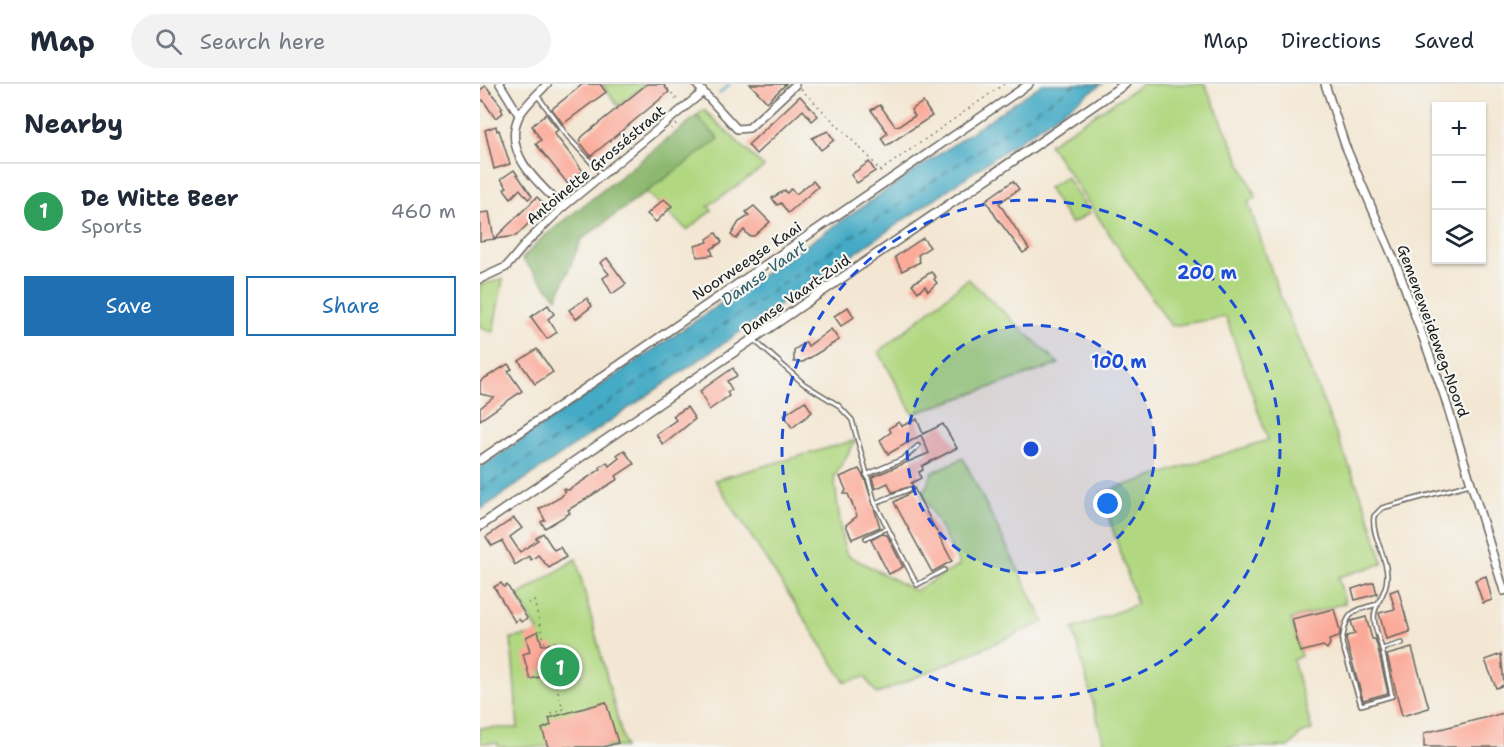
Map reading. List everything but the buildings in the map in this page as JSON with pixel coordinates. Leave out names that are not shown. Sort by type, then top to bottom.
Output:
[{"type":"street","points":[[500,84],[519,115]]},
{"type":"street","points":[[547,84],[519,115],[514,130],[517,150],[528,173],[563,207]]},
{"type":"street","points":[[696,84],[737,129],[746,130],[795,85]]},
{"type":"street","name":"Noorweegse Kaai","points":[[480,460],[1029,84]]},
{"type":"street","name":"Damse Vaart-Zuid","points":[[480,526],[1125,84]]},
{"type":"street","name":"Gemeneweideweg-Noord","points":[[1325,84],[1345,145],[1398,269],[1433,366],[1504,591]]},
{"type":"street","name":"Antoinette Grosséstraat","points":[[480,279],[506,267],[527,242],[563,207],[703,92]]},
{"type":"lane","points":[[537,95],[568,137],[602,175]]},
{"type":"lane","points":[[754,340],[804,384],[846,412],[856,431],[875,503],[917,585],[944,570]]},
{"type":"lane","points":[[866,475],[903,459],[918,446]]},
{"type":"lane","points":[[1378,604],[1355,609],[1347,619],[1343,635],[1342,643],[1361,705],[1392,696],[1374,617],[1386,590],[1387,576],[1374,529],[1374,516],[1377,511],[1471,483]]},
{"type":"lane","points":[[875,503],[910,489]]},
{"type":"lane","points":[[866,538],[887,528]]},
{"type":"lane","points":[[1382,649],[1402,643]]},
{"type":"path","points":[[664,84],[680,103]]},
{"type":"path","points":[[795,85],[870,158],[880,171],[1004,84]]},
{"type":"path","points":[[672,129],[680,122],[676,116]]},
{"type":"path","points":[[528,603],[534,601],[545,644],[556,642],[560,658],[550,661],[563,710],[548,715]]},
{"type":"green space","points":[[602,84],[645,84],[618,106]]},
{"type":"green space","points":[[1142,84],[1205,84],[1256,197],[1248,202],[1278,290],[1367,510],[1382,560],[1382,564],[1338,577],[1345,603],[1291,619],[1301,656],[1293,660],[1312,730],[1301,734],[1289,747],[1105,747],[1073,629],[1137,604],[1101,493],[1268,440],[1226,317],[1171,326],[1049,144]]},
{"type":"green space","points":[[704,110],[764,167],[708,206],[712,210],[687,230],[626,174]]},
{"type":"green space","points":[[697,116],[719,139],[581,240],[557,298],[522,259],[541,239]]},
{"type":"green space","points":[[1066,177],[1090,213],[1071,224],[1048,188]]},
{"type":"green space","points":[[503,279],[493,332],[480,328],[480,285]]},
{"type":"green space","points":[[968,279],[1059,364],[913,414],[879,352]]},
{"type":"green space","points":[[856,440],[834,477],[843,544],[847,555],[915,591],[960,565],[923,494],[933,472],[963,458],[1044,622],[877,694],[865,677],[845,682],[715,480]]},
{"type":"green space","points":[[576,559],[625,747],[498,747],[498,743],[480,743],[480,728],[518,728],[511,638],[533,635],[538,631],[518,596]]},
{"type":"water","points":[[1042,84],[1102,84],[480,510],[480,468]]},
{"type":"waterway","points":[[719,94],[730,84]]},
{"type":"ferry route","points":[[480,491],[1075,84]]},
{"type":"place","name":"De Witte Beer","points":[[560,667]]},
{"type":"water label","name":"Damse Vaart","points":[[764,273]]}]
